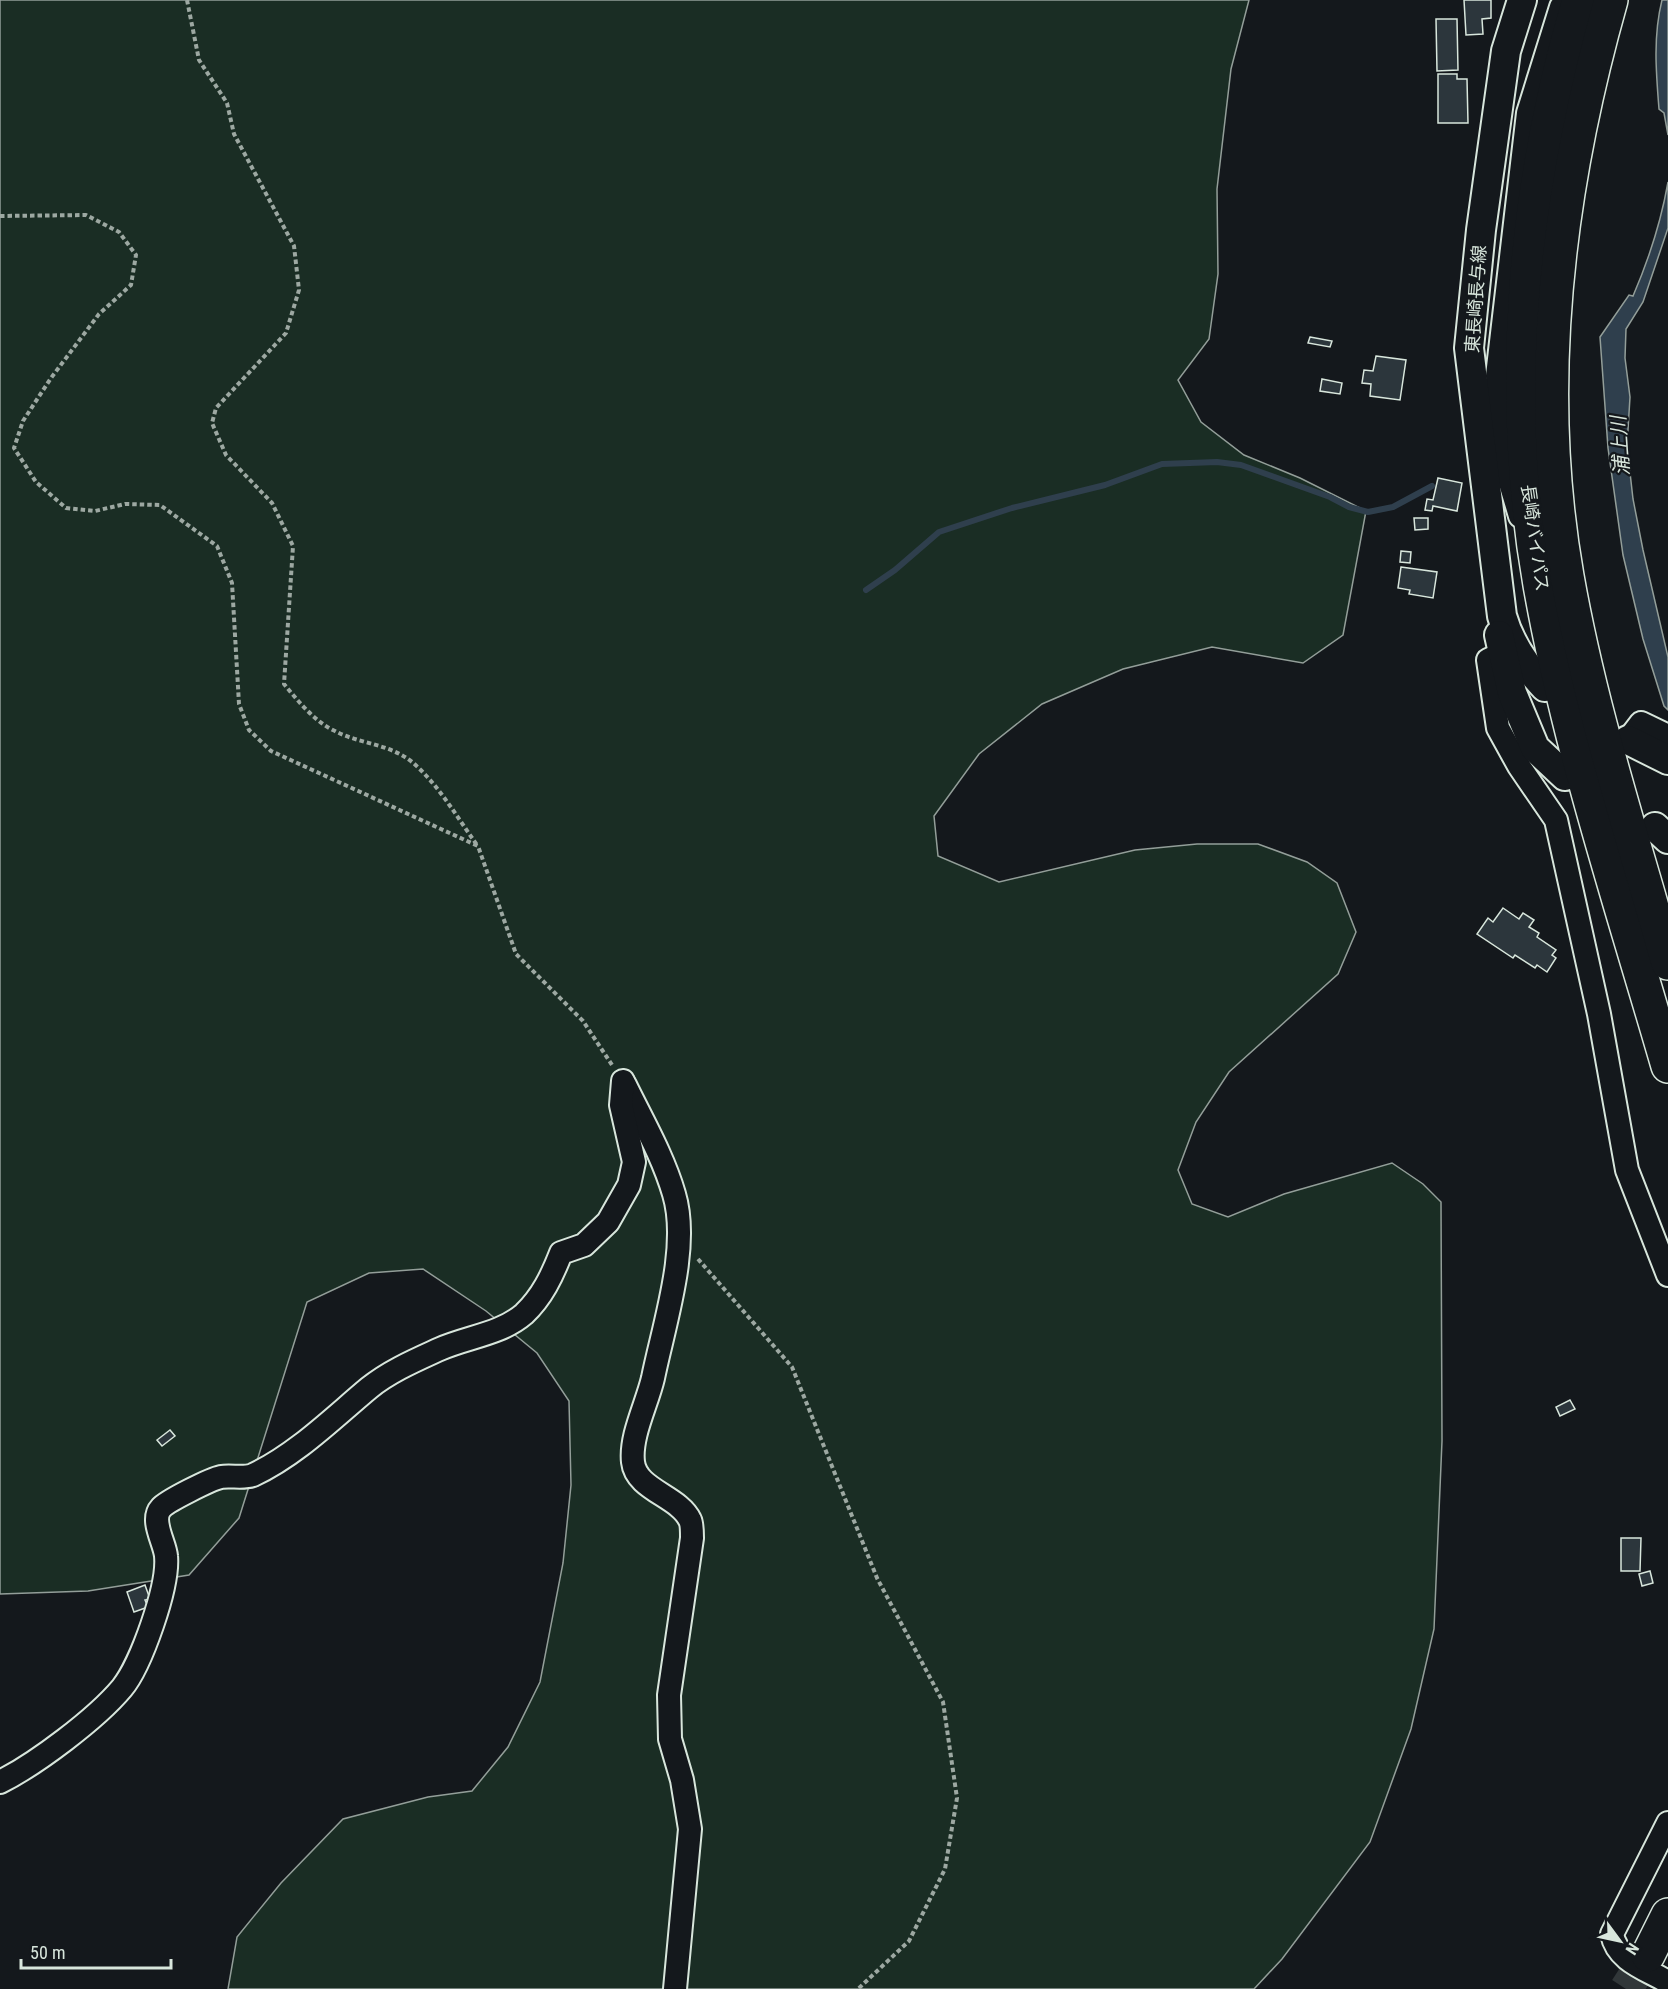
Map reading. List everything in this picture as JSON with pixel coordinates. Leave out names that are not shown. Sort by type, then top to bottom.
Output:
[{"type":"highway","name":"長崎バイパス","points":[[1579,0],[1562,58],[1539,170],[1528,260],[1524,412],[1528,490],[1540,584],[1591,801],[1668,1066]]},
{"type":"highway","name":"長崎バイパス","points":[[1611,0],[1592,66],[1570,176],[1557,274],[1551,411],[1556,488],[1567,576],[1617,783],[1668,963]]},
{"type":"highway","points":[[1648,1955],[1668,1916]]},
{"type":"main road","name":"東長崎長与線","points":[[1522,0],[1506,51],[1481,230],[1469,348],[1498,600],[1502,654],[1512,693],[1535,748],[1565,776]]},
{"type":"main road","name":"東長崎長与線","points":[[1498,600],[1507,635],[1525,665],[1545,687]]},
{"type":"main road","points":[[1628,740],[1663,755],[1668,760]]},
{"type":"street","points":[[1540,584],[1505,466],[1497,376],[1528,113],[1563,0]]},
{"type":"street","points":[[1502,654],[1488,660],[1498,728],[1519,766],[1556,820],[1599,1014],[1627,1170],[1668,1275]]},
{"type":"street","points":[[1628,740],[1641,723],[1668,736]]},
{"type":"street","points":[[1650,901],[1668,939]]},
{"type":"street","points":[[623,1081],[674,1195],[679,1238],[666,1318],[648,1403],[636,1437],[633,1463],[644,1481],[679,1506],[690,1520],[692,1538],[669,1695],[670,1739],[682,1780],[690,1829],[675,1989]]},
{"type":"street","points":[[0,1782],[16,1774],[94,1715],[123,1687],[151,1628],[164,1589],[166,1556],[157,1520],[161,1508],[187,1492],[221,1477],[251,1476],[300,1444],[370,1388],[398,1369],[444,1347],[497,1329],[523,1315],[545,1290],[561,1253],[584,1245],[608,1222],[629,1185],[634,1162],[621,1105],[623,1081]]},
{"type":"street","points":[[1668,1823],[1612,1934],[1614,1947],[1628,1960],[1668,1982]]},
{"type":"path","points":[[186,0],[199,60],[227,103],[234,134],[294,246],[299,290],[286,333],[216,408],[212,423],[226,455],[272,502],[293,546],[284,684],[301,704],[335,731],[377,743],[411,761],[443,796],[478,846],[516,954],[583,1021],[623,1081]]},
{"type":"path","points":[[0,216],[86,215],[119,232],[136,255],[131,285],[99,314],[51,378],[23,421],[14,448],[36,482],[66,508],[94,511],[125,504],[160,504],[217,546],[232,583],[239,704],[249,730],[271,751],[478,846]]},
{"type":"path","points":[[679,1238],[792,1367],[878,1578],[943,1702],[957,1798],[945,1869],[909,1941],[858,1989]]},
{"type":"green space","points":[[0,0],[1249,0],[1231,69],[1217,189],[1218,274],[1209,339],[1178,380],[1201,422],[1244,455],[1300,478],[1366,511],[1343,635],[1303,663],[1212,647],[1123,669],[1042,704],[979,754],[934,816],[938,856],[999,882],[1135,850],[1197,844],[1258,844],[1307,862],[1337,883],[1356,932],[1338,974],[1229,1072],[1196,1122],[1178,1170],[1192,1204],[1228,1217],[1284,1194],[1392,1163],[1423,1184],[1441,1202],[1442,1441],[1434,1629],[1411,1729],[1370,1842],[1282,1959],[1254,1989],[228,1989],[237,1937],[281,1883],[343,1819],[428,1797],[472,1791],[508,1747],[540,1682],[563,1563],[571,1485],[569,1401],[537,1353],[486,1311],[423,1269],[369,1273],[307,1302],[239,1518],[189,1575],[88,1591],[0,1594]]},
{"type":"water","points":[[1662,0],[1668,0],[1668,135],[1664,113],[1659,109],[1656,68],[1657,27]]},
{"type":"water","name":"浦上川","points":[[1668,182],[1668,228],[1643,302],[1626,329],[1625,358],[1630,397],[1627,446],[1633,499],[1668,657],[1668,710],[1664,706],[1643,639],[1623,555],[1608,448],[1600,337],[1629,295],[1633,296],[1654,240]]},
{"type":"building","points":[[1464,0],[1491,0],[1491,18],[1482,19],[1483,34],[1466,35]]},
{"type":"building","points":[[1436,19],[1457,19],[1458,70],[1437,71]]},
{"type":"building","points":[[1438,74],[1457,74],[1457,79],[1467,79],[1468,123],[1438,123]]},
{"type":"building","points":[[1310,337],[1332,341],[1330,347],[1308,343]]},
{"type":"building","points":[[1376,356],[1406,360],[1400,400],[1370,396],[1371,384],[1362,383],[1364,370],[1373,371]]},
{"type":"building","points":[[1322,379],[1342,383],[1340,394],[1320,391]]},
{"type":"building","points":[[1438,478],[1462,483],[1457,511],[1433,506],[1432,511],[1425,510],[1427,499],[1433,500]]},
{"type":"building","points":[[1414,518],[1428,518],[1428,529],[1415,530]]},
{"type":"building","points":[[1401,551],[1411,552],[1410,563],[1400,562]]},
{"type":"building","points":[[1401,567],[1437,572],[1433,598],[1409,594],[1410,590],[1398,588]]},
{"type":"building","points":[[1503,908],[1519,919],[1523,913],[1534,920],[1529,927],[1539,933],[1537,937],[1556,950],[1552,955],[1556,958],[1547,972],[1537,965],[1535,968],[1515,955],[1513,958],[1477,934],[1488,918],[1493,922]]},
{"type":"building","points":[[1570,1400],[1575,1409],[1560,1416],[1556,1407]]},
{"type":"building","points":[[170,1430],[175,1436],[162,1446],[157,1440]]},
{"type":"building","points":[[1621,1538],[1641,1538],[1640,1571],[1621,1571]]},
{"type":"building","points":[[1650,1571],[1653,1583],[1642,1586],[1639,1574]]},
{"type":"building","points":[[145,1585],[150,1599],[145,1600],[148,1607],[134,1612],[127,1592]]},
{"type":"waterway","points":[[866,590],[895,570],[939,532],[1012,508],[1105,485],[1162,464],[1217,462],[1241,465],[1330,497],[1349,507],[1368,512],[1393,507],[1432,486]]},
{"type":"tunnel","points":[[1626,1989],[1648,1955]]}]
